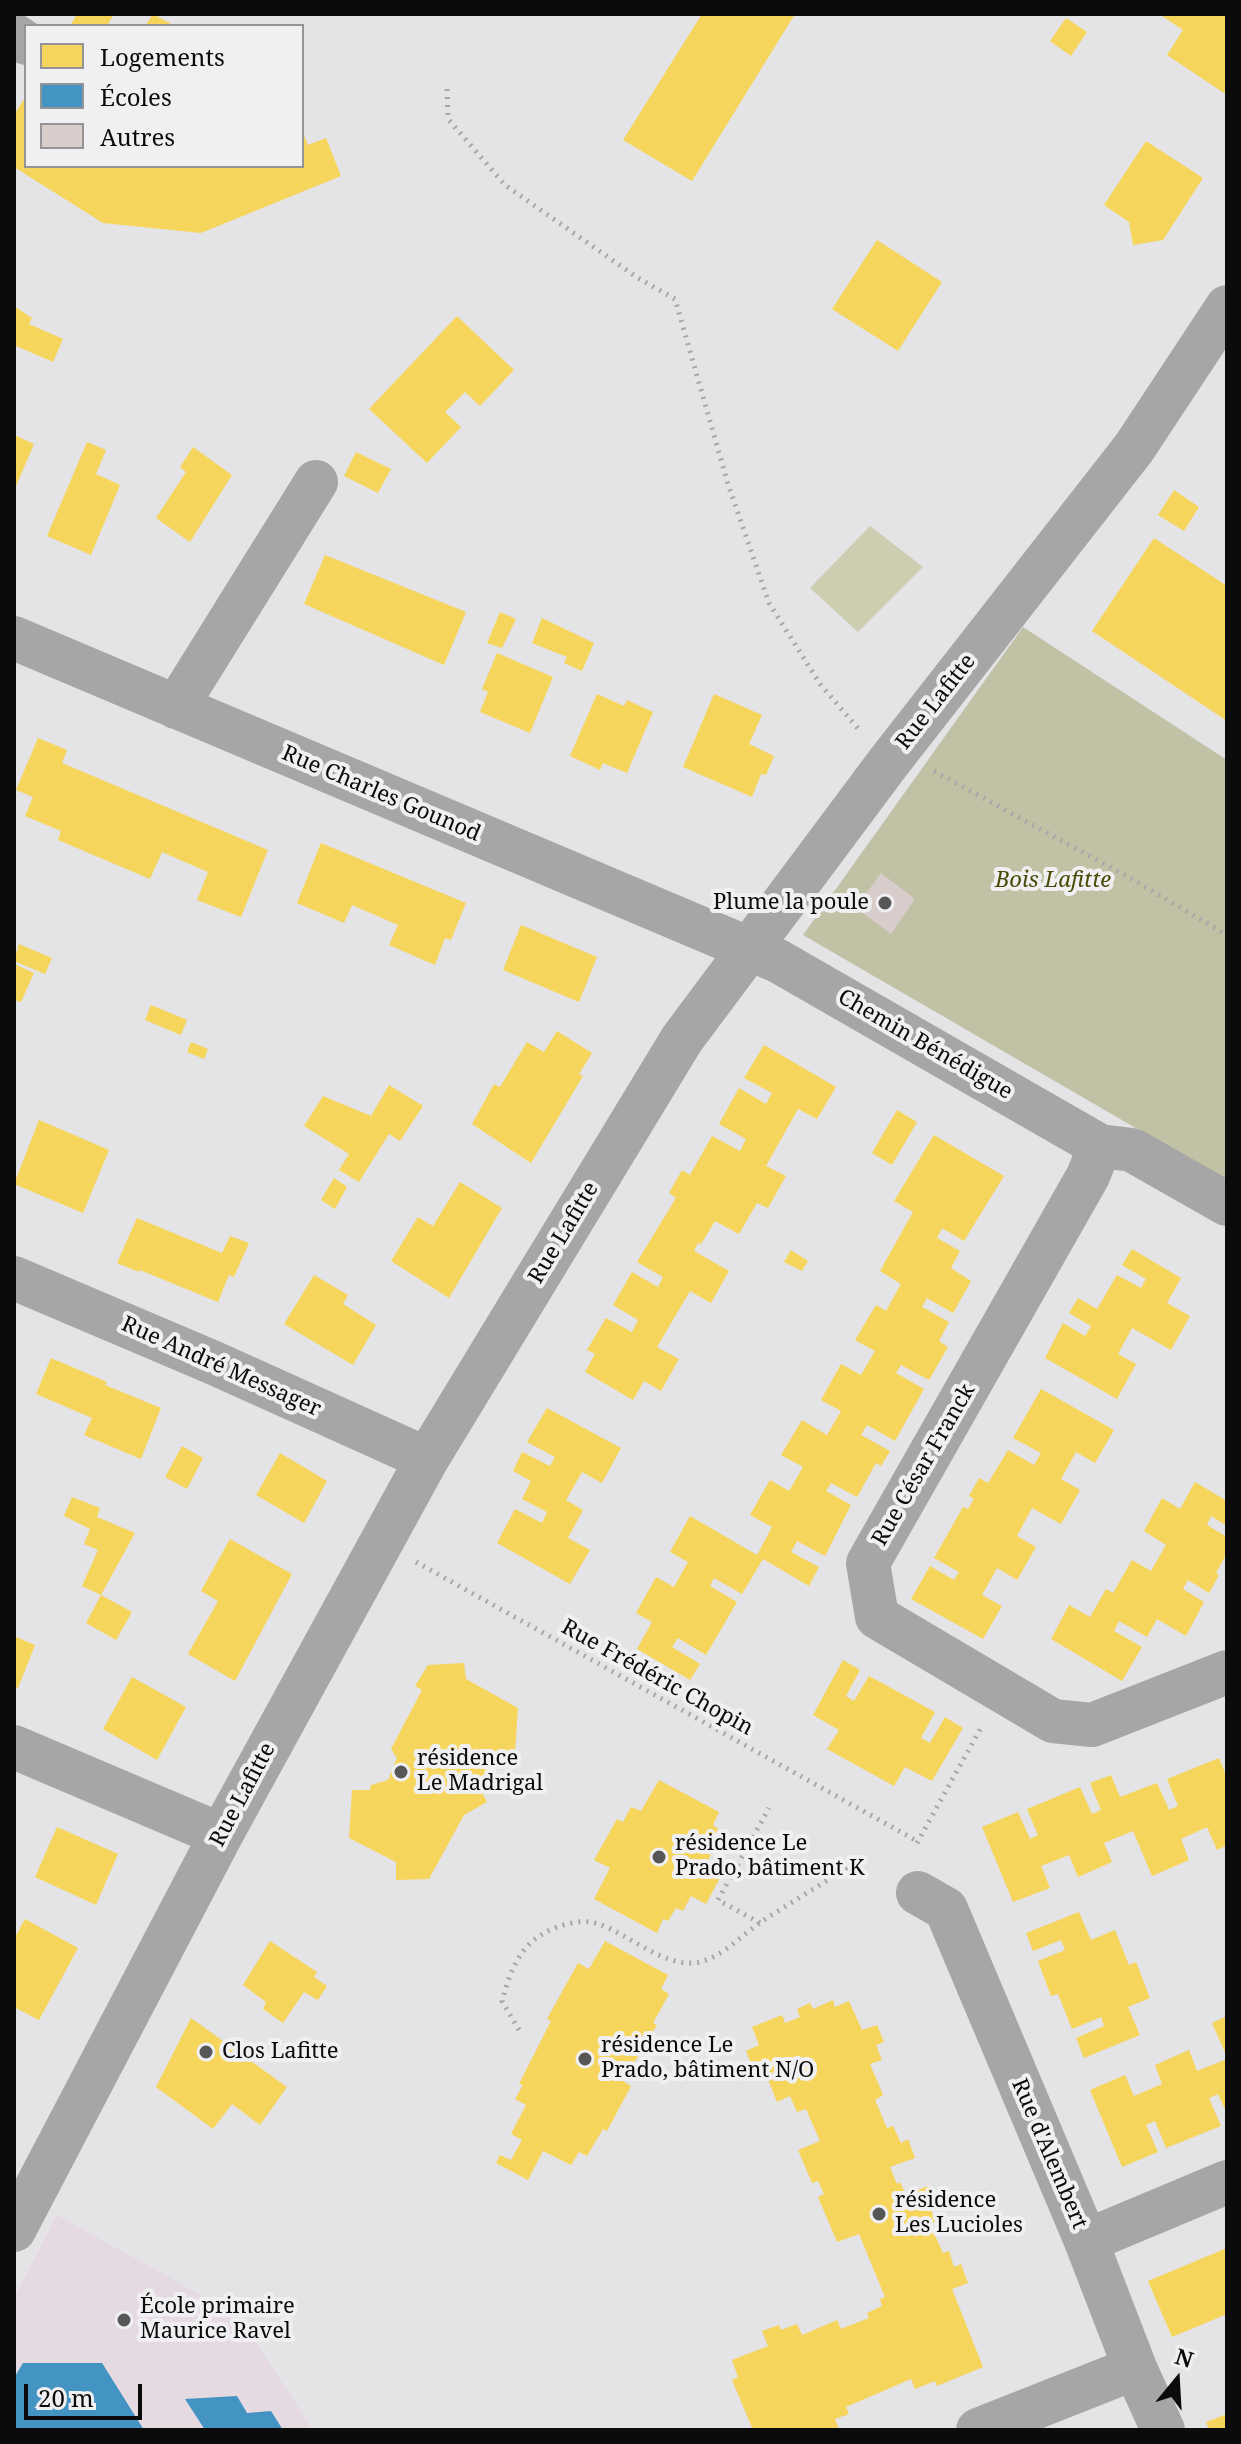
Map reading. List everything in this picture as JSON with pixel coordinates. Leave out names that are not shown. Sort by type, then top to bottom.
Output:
[{"type":"street","name":"Rue Lafitte","points":[[17,2216],[427,1459],[682,1039],[893,757],[1134,448],[1227,307]]},
{"type":"street","points":[[176,707],[316,482]]},
{"type":"street","name":"Rue Charles Gounod","points":[[14,638],[748,948]]},
{"type":"street","name":"Chemin Bénédigue","points":[[748,948],[778,961],[1100,1146],[1132,1150],[1227,1204]]},
{"type":"street","name":"Rue César Franck","points":[[1100,1146],[1088,1176],[868,1563],[877,1617],[1053,1721],[1092,1725],[1227,1672]]},
{"type":"street","name":"Rue André Messager","points":[[14,1278],[214,1363],[427,1459]]},
{"type":"street","points":[[14,1747],[221,1835]]},
{"type":"street","name":"Rue d'Alembert","points":[[918,1893],[946,1909],[1163,2430]]},
{"type":"street","points":[[1086,2241],[1227,2182]]},
{"type":"street","points":[[978,2430],[1135,2368]]},
{"type":"path","points":[[447,89],[448,119],[505,185],[589,246],[675,299],[728,484],[769,603],[820,684],[893,757],[1137,882],[1227,935]]},
{"type":"path","name":"Rue Frédéric Chopin","points":[[380,1543],[917,1841]]},
{"type":"path","points":[[918,1893],[917,1841],[1002,1691]]},
{"type":"path","points":[[760,1923],[718,1900],[769,1808]]},
{"type":"path","points":[[519,2030],[502,2001],[512,1967],[537,1935],[571,1922],[598,1923],[675,1961],[699,1962],[720,1952],[859,1860]]},
{"type":"shaded area","name":"École primaire Maurice Ravel","points":[[57,2215],[212,2301],[254,2339],[313,2430],[14,2430],[14,2298]]},
{"type":"green space","points":[[870,526],[923,567],[858,632],[810,588]]},
{"type":"green space","name":"Bois Lafitte","points":[[1023,627],[1227,760],[1227,1181],[803,935]]},
{"type":"building: Logements","points":[[77,14],[114,14],[108,24],[71,24]]},
{"type":"building: Logements","points":[[153,14],[171,24],[146,24]]},
{"type":"building: Logements","points":[[702,14],[795,14],[692,181],[623,140]]},
{"type":"building: Logements","points":[[1159,14],[1227,14],[1227,95],[1167,55],[1183,30]]},
{"type":"building: Logements","points":[[1066,18],[1087,32],[1071,56],[1050,41]]},
{"type":"building: Logements","points":[[24,99],[24,168],[304,168],[304,136],[308,145],[326,138],[341,176],[201,233],[103,223],[14,167],[14,115]]},
{"type":"building: Logements","points":[[1146,141],[1203,178],[1163,240],[1133,245],[1129,222],[1104,205]]},
{"type":"building: Logements","points":[[877,240],[942,282],[898,351],[832,309]]},
{"type":"building: Logements","points":[[14,306],[32,318],[29,324],[63,339],[53,362],[14,345]]},
{"type":"building: Logements","points":[[457,316],[514,370],[480,406],[465,392],[445,412],[461,427],[427,463],[369,409]]},
{"type":"building: Logements","points":[[14,435],[34,444],[14,491]]},
{"type":"building: Logements","points":[[87,442],[106,450],[96,474],[120,485],[91,555],[47,536]]},
{"type":"building: Logements","points":[[193,447],[232,475],[190,542],[156,518],[186,472],[180,467]]},
{"type":"building: Logements","points":[[356,452],[391,469],[378,493],[344,476]]},
{"type":"building: Logements","points":[[1174,490],[1199,507],[1184,531],[1158,515]]},
{"type":"building: Logements","points":[[1154,538],[1227,586],[1227,721],[1092,631]]},
{"type":"building: Logements","points":[[325,555],[466,612],[444,665],[304,604]]},
{"type":"building: Logements","points":[[500,612],[516,619],[502,648],[487,643]]},
{"type":"building: Logements","points":[[542,618],[594,643],[582,671],[564,663],[567,657],[532,643]]},
{"type":"building: Logements","points":[[497,653],[553,677],[530,733],[480,712],[488,692],[482,689]]},
{"type":"building: Logements","points":[[597,694],[624,706],[627,700],[653,712],[627,773],[603,763],[600,770],[570,756]]},
{"type":"building: Logements","points":[[714,694],[762,715],[749,744],[774,756],[766,775],[761,774],[752,797],[683,767]]},
{"type":"building: Logements","points":[[38,738],[67,750],[62,763],[268,850],[241,917],[197,900],[208,872],[162,852],[150,879],[58,840],[61,831],[25,816],[33,797],[16,790]]},
{"type":"building: Logements","points":[[321,843],[466,903],[451,940],[445,938],[435,965],[389,945],[398,925],[352,905],[344,923],[297,903]]},
{"type":"building: Logements","points":[[521,925],[597,957],[579,1002],[503,970]]},
{"type":"building: Logements","points":[[19,944],[52,958],[45,974],[14,961]]},
{"type":"building: Logements","points":[[14,964],[34,973],[21,1002],[14,1000]]},
{"type":"building: Logements","points":[[151,1005],[187,1020],[181,1035],[145,1020]]},
{"type":"building: Logements","points":[[557,1031],[592,1053],[579,1074],[583,1076],[531,1163],[472,1124],[494,1084],[500,1087],[527,1042],[544,1052]]},
{"type":"building: Logements","points":[[191,1042],[208,1049],[204,1059],[187,1052]]},
{"type":"building: Logements","points":[[764,1045],[836,1087],[817,1119],[798,1109],[766,1166],[786,1176],[768,1208],[757,1203],[739,1234],[715,1221],[701,1244],[698,1243],[694,1251],[729,1271],[711,1303],[690,1291],[657,1347],[679,1359],[661,1391],[644,1381],[633,1400],[585,1372],[595,1354],[587,1350],[606,1318],[632,1332],[638,1320],[613,1305],[632,1272],[658,1287],[663,1277],[637,1262],[676,1198],[669,1193],[682,1170],[690,1175],[712,1136],[740,1151],[746,1139],[719,1124],[739,1088],[766,1104],[772,1093],[744,1078]]},
{"type":"building: Logements","points":[[389,1085],[423,1106],[400,1141],[389,1134],[359,1182],[339,1170],[349,1154],[304,1126],[323,1096],[371,1116]]},
{"type":"building: Logements","points":[[897,1110],[917,1122],[892,1165],[872,1153]]},
{"type":"building: Logements","points":[[39,1120],[109,1150],[83,1213],[14,1184]]},
{"type":"building: Logements","points":[[934,1135],[1004,1176],[964,1241],[942,1228],[937,1238],[960,1251],[951,1268],[971,1281],[953,1313],[927,1298],[922,1307],[949,1322],[939,1341],[948,1347],[929,1380],[901,1365],[896,1373],[924,1389],[895,1441],[867,1425],[861,1435],[890,1451],[881,1466],[876,1463],[857,1497],[831,1483],[826,1491],[851,1505],[825,1556],[797,1541],[791,1552],[819,1567],[809,1586],[763,1559],[742,1594],[714,1578],[710,1586],[737,1602],[706,1655],[678,1638],[672,1647],[700,1664],[690,1680],[637,1649],[652,1622],[636,1613],[656,1577],[674,1587],[688,1562],[670,1552],[690,1516],[757,1555],[772,1527],[750,1515],[770,1480],[789,1491],[803,1467],[781,1455],[802,1420],[827,1435],[841,1411],[821,1400],[841,1364],[861,1375],[875,1351],[855,1340],[876,1305],[886,1311],[901,1284],[880,1271],[913,1212],[894,1201]]},
{"type":"building: Logements","points":[[334,1178],[347,1187],[335,1209],[321,1200]]},
{"type":"building: Logements","points":[[460,1182],[502,1208],[449,1298],[391,1261],[418,1217],[433,1226]]},
{"type":"building: Logements","points":[[137,1218],[222,1253],[230,1236],[249,1243],[234,1277],[229,1275],[218,1302],[117,1263]]},
{"type":"building: Logements","points":[[1132,1249],[1181,1278],[1167,1303],[1190,1316],[1171,1350],[1132,1328],[1118,1354],[1136,1364],[1117,1399],[1045,1358],[1063,1323],[1085,1336],[1091,1326],[1069,1313],[1078,1298],[1097,1309],[1117,1275],[1141,1288],[1146,1279],[1122,1265]]},
{"type":"building: Logements","points":[[791,1250],[808,1261],[802,1271],[784,1262]]},
{"type":"building: Logements","points":[[314,1275],[348,1295],[343,1304],[376,1325],[353,1365],[284,1324]]},
{"type":"building: Logements","points":[[51,1358],[161,1408],[141,1459],[84,1435],[92,1418],[36,1394]]},
{"type":"building: Logements","points":[[1041,1389],[1114,1430],[1095,1463],[1076,1452],[1061,1479],[1080,1490],[1061,1524],[1032,1508],[1017,1536],[1036,1547],[1017,1580],[997,1568],[982,1595],[1002,1606],[983,1639],[911,1599],[930,1566],[954,1580],[959,1572],[934,1558],[963,1507],[968,1509],[974,1499],[969,1496],[979,1478],[988,1483],[1008,1450],[1034,1465],[1041,1453],[1013,1438]]},
{"type":"building: Logements","points":[[547,1408],[621,1448],[602,1483],[582,1472],[566,1500],[583,1510],[568,1538],[590,1550],[570,1584],[497,1543],[515,1509],[542,1523],[547,1512],[522,1499],[531,1481],[513,1471],[522,1452],[550,1466],[555,1457],[527,1442]]},
{"type":"building: Logements","points":[[182,1446],[203,1458],[187,1489],[165,1477]]},
{"type":"building: Logements","points":[[280,1453],[327,1481],[304,1523],[256,1495]]},
{"type":"building: Logements","points":[[1195,1482],[1227,1501],[1227,1526],[1211,1516],[1207,1525],[1227,1537],[1227,1553],[1209,1593],[1188,1580],[1183,1589],[1204,1602],[1186,1636],[1157,1619],[1147,1637],[1119,1621],[1114,1631],[1142,1647],[1122,1681],[1051,1639],[1069,1605],[1090,1617],[1106,1589],[1113,1593],[1132,1560],[1151,1571],[1166,1545],[1144,1531],[1162,1498],[1180,1509]]},
{"type":"building: Logements","points":[[72,1497],[100,1508],[97,1517],[135,1533],[101,1595],[82,1586],[98,1550],[84,1544],[90,1529],[64,1516]]},
{"type":"building: Logements","points":[[230,1539],[292,1574],[235,1681],[188,1654],[218,1601],[201,1591]]},
{"type":"building: Logements","points":[[101,1595],[132,1612],[116,1640],[86,1623]]},
{"type":"building: Logements","points":[[14,1636],[35,1645],[18,1688],[14,1687]]},
{"type":"building: Logements","points":[[843,1660],[860,1670],[846,1696],[854,1701],[869,1676],[935,1712],[921,1738],[930,1743],[945,1717],[963,1728],[932,1781],[905,1767],[894,1786],[827,1749],[839,1730],[813,1715]]},
{"type":"building: Logements","points":[[464,1663],[466,1679],[518,1708],[515,1752],[498,1752],[479,1787],[487,1802],[464,1815],[429,1879],[396,1880],[396,1862],[349,1838],[352,1790],[370,1790],[371,1785],[388,1780],[397,1758],[391,1749],[422,1690],[415,1686],[428,1665]]},
{"type":"building: Logements","points":[[132,1677],[186,1707],[157,1760],[103,1729]]},
{"type":"building: Logements","points":[[1219,1758],[1227,1777],[1227,1845],[1217,1850],[1207,1827],[1181,1839],[1189,1860],[1152,1876],[1133,1831],[1104,1843],[1112,1862],[1078,1877],[1069,1855],[1041,1866],[1050,1888],[1013,1902],[982,1827],[1018,1812],[1030,1839],[1038,1835],[1027,1809],[1080,1787],[1092,1814],[1101,1810],[1090,1783],[1111,1775],[1120,1797],[1157,1783],[1169,1810],[1178,1806],[1167,1779]]},
{"type":"building: Logements","name":"résidence Le Prado, bâtiment K","points":[[659,1780],[719,1812],[713,1825],[718,1829],[710,1844],[715,1847],[706,1864],[723,1872],[706,1904],[691,1896],[683,1911],[676,1908],[668,1921],[663,1919],[657,1933],[594,1899],[610,1868],[594,1860],[617,1819],[623,1822],[631,1807],[641,1811]]},
{"type":"building: Logements","points":[[57,1827],[118,1854],[96,1905],[35,1877]]},
{"type":"building: Logements","points":[[1079,1912],[1091,1940],[1115,1930],[1129,1965],[1136,1962],[1150,1998],[1128,2007],[1140,2035],[1084,2058],[1076,2038],[1104,2026],[1101,2017],[1072,2029],[1058,1994],[1051,1996],[1038,1961],[1065,1950],[1061,1940],[1033,1951],[1026,1933]]},
{"type":"building: Logements","points":[[25,1919],[78,1948],[39,2020],[14,2007],[14,1939]]},
{"type":"building: Logements","points":[[270,1941],[317,1972],[314,1977],[327,1986],[318,2000],[304,1992],[283,2023],[263,2009],[266,2002],[243,1985]]},
{"type":"building: Logements","name":"résidence Le Prado, bâtiment N/O","points":[[605,1941],[668,1975],[661,1989],[669,1994],[653,2023],[657,2025],[623,2081],[631,2086],[607,2131],[603,2129],[587,2156],[579,2152],[571,2165],[543,2151],[528,2180],[496,2163],[500,2155],[511,2160],[522,2140],[511,2134],[526,2105],[515,2099],[523,2085],[519,2084],[551,2021],[547,2019],[578,1963],[589,1969]]},
{"type":"building: Logements","name":"résidence Les Lucioles","points":[[833,2000],[835,2007],[849,2001],[862,2030],[877,2025],[884,2042],[876,2045],[882,2060],[870,2064],[883,2095],[875,2100],[887,2128],[893,2126],[901,2143],[908,2139],[915,2158],[890,2167],[906,2195],[928,2186],[935,2204],[930,2206],[935,2222],[930,2224],[943,2253],[949,2251],[954,2267],[961,2264],[968,2283],[952,2289],[983,2367],[937,2386],[935,2381],[915,2389],[911,2379],[846,2407],[849,2414],[835,2419],[839,2430],[753,2430],[732,2380],[738,2377],[732,2360],[768,2346],[762,2331],[779,2325],[781,2330],[797,2324],[802,2335],[837,2320],[841,2329],[869,2318],[867,2313],[882,2306],[880,2299],[885,2297],[859,2234],[837,2242],[818,2197],[824,2194],[818,2181],[812,2183],[798,2150],[820,2141],[806,2109],[797,2112],[790,2096],[777,2102],[765,2072],[755,2075],[746,2051],[759,2045],[752,2027],[782,2015],[785,2023],[800,2017],[797,2009],[810,2003],[813,2009]]},
{"type":"building: Logements","points":[[1227,2016],[1227,2057],[1212,2023]]},
{"type":"building: Logements","name":"Clos Lafitte","points":[[191,2018],[287,2087],[260,2125],[232,2104],[213,2129],[156,2087]]},
{"type":"building: Logements","points":[[1189,2050],[1197,2071],[1227,2059],[1227,2114],[1218,2094],[1209,2098],[1221,2126],[1166,2148],[1155,2121],[1146,2125],[1158,2152],[1122,2167],[1090,2090],[1125,2075],[1134,2096],[1162,2084],[1155,2065]]},
{"type":"building: Logements","points":[[1227,2248],[1227,2314],[1172,2337],[1148,2281]]},
{"type":"building: Logements","points":[[1227,2414],[1227,2430],[1209,2430],[1206,2422]]},
{"type":"building: Écoles","points":[[23,2363],[102,2363],[144,2430],[14,2430],[14,2378]]},
{"type":"building: Écoles","points":[[237,2396],[247,2413],[271,2411],[283,2430],[205,2430],[185,2399]]},
{"type":"building: Autres","name":"Plume la poule","points":[[881,873],[915,899],[891,934],[856,908]]},
{"type":"place","name":"Plume la poule","points":[[885,903]]},
{"type":"place","name":"résidence Le Madrigal","points":[[401,1772]]},
{"type":"place","name":"résidence Le Prado, bâtiment K","points":[[659,1857]]},
{"type":"place","name":"Clos Lafitte","points":[[206,2052]]},
{"type":"place","name":"résidence Le Prado, bâtiment N/O","points":[[585,2059]]},
{"type":"place","name":"résidence Les Lucioles","points":[[879,2214]]},
{"type":"place","name":"École primaire Maurice Ravel","points":[[124,2320]]}]
